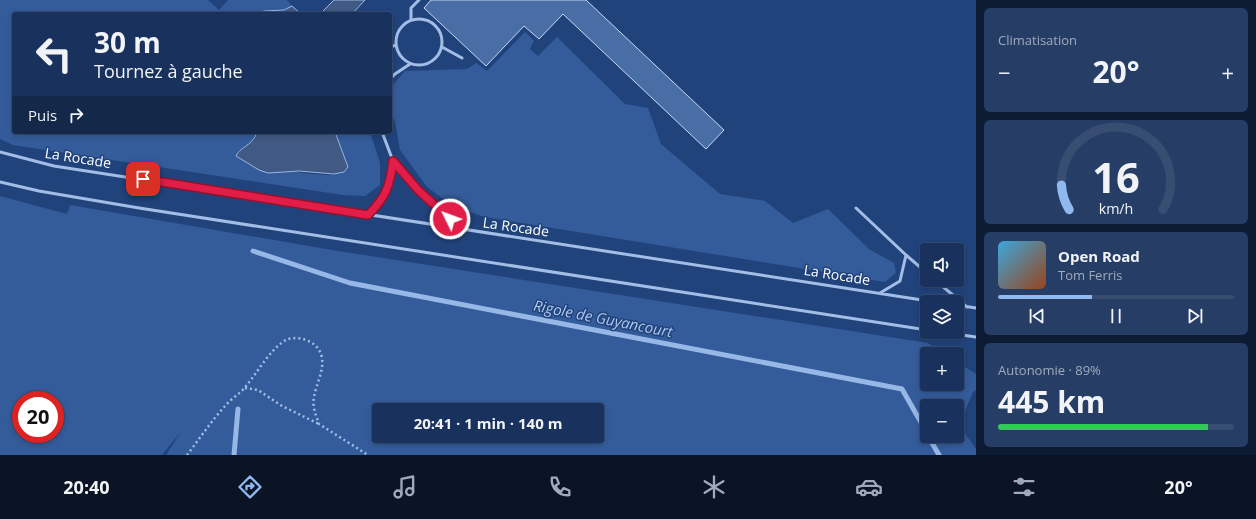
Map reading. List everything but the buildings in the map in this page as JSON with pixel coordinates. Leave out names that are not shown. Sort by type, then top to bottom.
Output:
[{"type":"lane","points":[[411,20],[411,8],[419,0]]},
{"type":"lane","points":[[419,19],[433,24],[439,30],[442,38],[442,47],[438,56],[432,62],[421,66],[410,64],[403,60],[395,46],[399,29],[411,20],[419,19]]},
{"type":"lane","points":[[442,47],[462,58]]},
{"type":"lane","points":[[392,77],[410,64]]},
{"type":"lane","points":[[383,134],[393,161],[422,194],[461,230]]},
{"type":"lane","name":"La Rocade","points":[[0,152],[54,166],[461,230],[920,299]]},
{"type":"lane","points":[[368,215],[379,205],[387,191],[391,178],[393,161]]},
{"type":"lane","points":[[0,182],[38,191],[140,208],[920,329]]},
{"type":"lane","points":[[856,208],[920,267]]},
{"type":"lane","points":[[880,293],[900,281],[906,255]]},
{"type":"lane","points":[[943,287],[967,307]]},
{"type":"lane","points":[[964,306],[976,308]]},
{"type":"lane","points":[[964,335],[976,337]]},
{"type":"path","points":[[187,455],[225,406],[244,388],[280,345],[288,340],[306,340],[319,350],[322,357],[321,373],[313,405],[319,424]]},
{"type":"path","points":[[244,388],[258,390],[282,406],[319,424],[368,455]]},
{"type":"shaded area","points":[[0,0],[208,0],[219,10],[228,0],[287,0],[292,6],[284,10],[261,12],[12,12],[12,134],[256,134],[251,142],[236,153],[237,157],[259,164],[291,171],[335,175],[346,171],[348,167],[336,134],[371,134],[380,163],[380,185],[365,196],[343,195],[13,145],[0,139]]},
{"type":"shaded area","points":[[334,0],[365,0],[354,12],[322,12]]},
{"type":"shaded area","points":[[292,6],[299,12],[261,12],[264,11],[284,10]]},
{"type":"shaded area","points":[[525,32],[534,41],[530,49],[538,56],[557,37],[625,104],[648,108],[661,144],[720,194],[765,201],[793,223],[828,209],[869,249],[894,263],[896,273],[885,282],[485,217],[454,207],[427,187],[400,150],[395,122],[392,115],[392,86],[405,71],[467,69],[476,63],[487,71]]},
{"type":"shaded area","points":[[256,134],[336,134],[348,167],[344,172],[334,174],[299,171],[268,173],[259,170],[236,156]]},
{"type":"shaded area","points":[[0,196],[67,214],[70,205],[332,250],[928,343],[934,347],[920,347],[920,391],[964,391],[964,366],[976,374],[976,390],[973,392],[964,413],[964,399],[920,399],[920,443],[964,443],[964,432],[976,449],[976,455],[166,455],[181,432],[162,455],[0,455]]},
{"type":"waterway","name":"Rigole de Guyancourt","points":[[253,251],[350,283],[902,389],[920,421]]},
{"type":"waterway","name":"Rigole de Guyancourt","points":[[234,455],[238,409]]},
{"type":"waterway","name":"Rigole de Guyancourt","points":[[932,443],[939,455]]},
{"type":"route","points":[[143,179],[368,215],[379,205],[385,196],[390,185],[393,161],[410,182],[450,219]]}]
